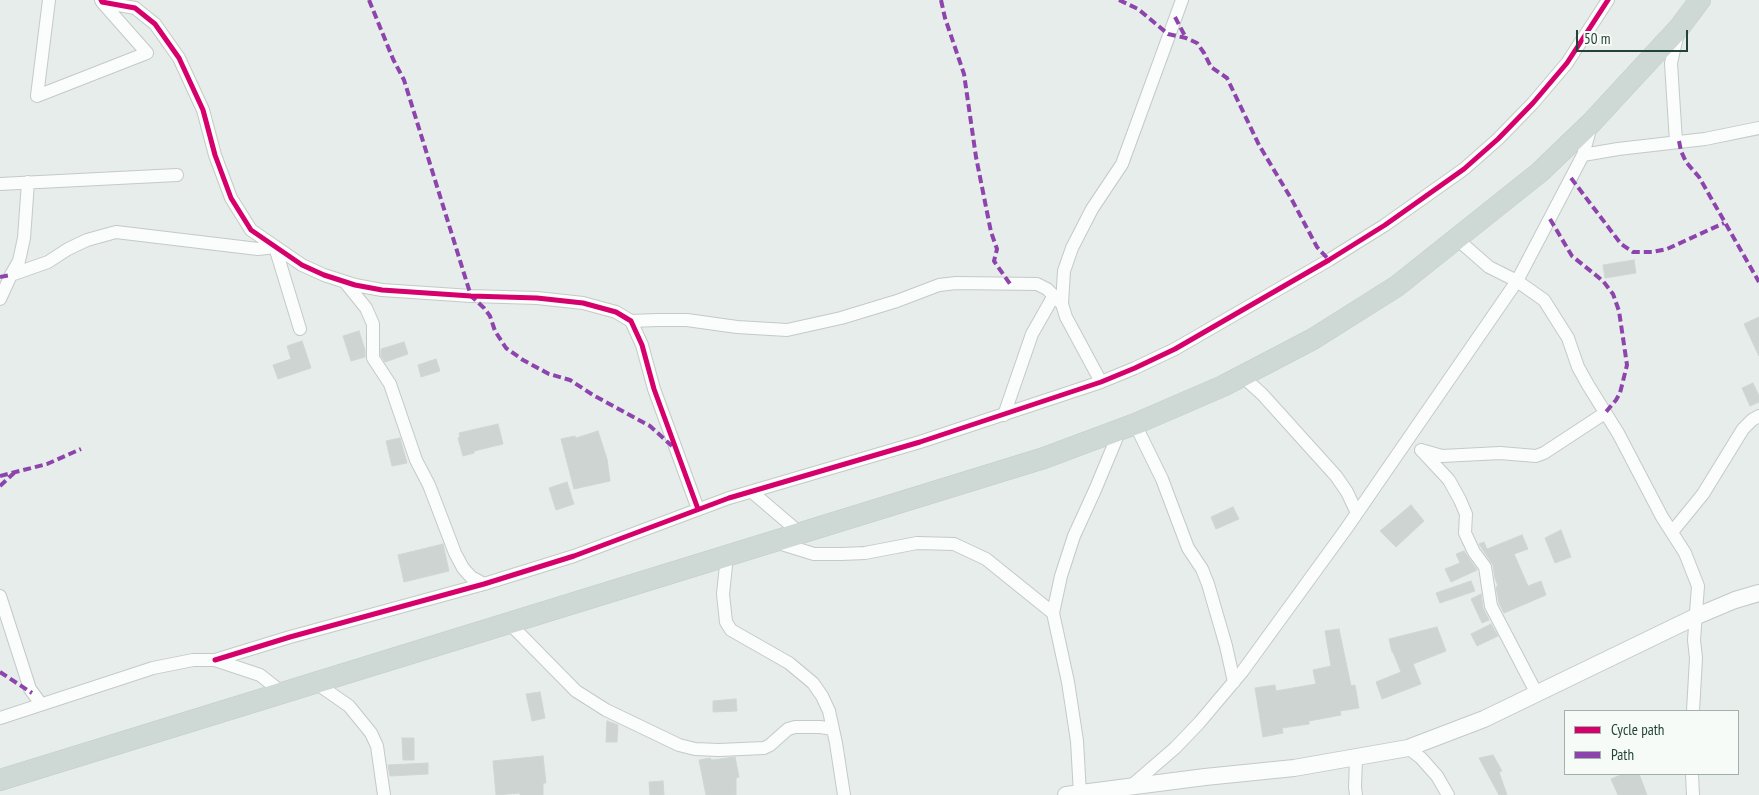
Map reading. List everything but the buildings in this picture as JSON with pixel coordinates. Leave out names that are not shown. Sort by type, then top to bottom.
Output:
[{"type":"main road","points":[[0,780],[284,694],[1044,458],[1127,427],[1223,386],[1313,339],[1397,286],[1540,172],[1592,122],[1679,28],[1700,0]]},
{"type":"street","points":[[49,0],[36,96],[147,53],[102,1]]},
{"type":"street","points":[[1004,415],[1032,334],[1058,300],[1064,271],[1072,248],[1092,209],[1122,164],[1182,0]]},
{"type":"street","points":[[0,718],[153,668],[193,660],[215,660],[299,634],[484,584],[598,547],[698,509],[1004,415],[1101,382],[1175,349],[1329,260],[1385,225],[1464,169],[1498,139],[1533,103],[1567,63],[1608,0]]},
{"type":"street","points":[[102,1],[135,8],[155,24],[179,58],[203,110],[215,154],[231,198],[251,230],[302,265],[345,282],[382,290],[462,296],[537,298],[583,303],[616,312],[630,321],[642,345],[654,390],[698,509]]},
{"type":"street","points":[[1676,142],[1671,63],[1679,28]]},
{"type":"street","points":[[1131,786],[1175,748],[1234,682],[1357,513],[1517,281],[1583,155],[1592,122]]},
{"type":"street","points":[[1583,155],[1712,138],[1759,128]]},
{"type":"street","points":[[0,184],[178,175]]},
{"type":"street","points":[[0,299],[19,260],[28,182]]},
{"type":"street","points":[[11,275],[48,262],[87,240],[116,232],[258,249],[275,247]]},
{"type":"street","points":[[1457,239],[1489,267],[1517,281],[1544,300],[1568,338],[1578,367],[1618,433],[1662,517],[1685,554],[1698,586],[1694,640],[1696,658],[1693,710]]},
{"type":"street","points":[[275,247],[300,330]]},
{"type":"street","points":[[345,282],[366,308],[373,324],[372,358],[390,384],[416,460],[455,553],[467,573],[484,584]]},
{"type":"street","points":[[630,321],[687,320],[737,327],[787,330],[841,318],[897,301],[939,285],[1037,284],[1047,289],[1058,300],[1101,382]]},
{"type":"street","points":[[1242,376],[1262,394],[1330,469],[1347,492],[1357,513]]},
{"type":"street","points":[[1421,450],[1442,456],[1500,453],[1536,456],[1544,453],[1605,413]]},
{"type":"street","points":[[1672,532],[1703,494],[1743,429],[1759,416]]},
{"type":"street","points":[[1234,682],[1226,646],[1202,569],[1188,548],[1162,479],[1127,427],[1074,536],[1061,576],[1053,613],[1068,682],[1077,741],[1072,795],[1131,786],[1294,768],[1408,748],[1484,719],[1697,616],[1759,592]]},
{"type":"street","points":[[1408,439],[1449,480],[1460,500],[1466,514],[1465,533],[1474,552],[1485,567],[1491,606],[1537,694]]},
{"type":"street","points":[[752,492],[800,533]]},
{"type":"street","points":[[772,542],[814,554],[864,554],[917,543],[954,544],[986,559],[1053,613]]},
{"type":"street","points":[[726,556],[723,594],[726,622],[730,630],[790,663],[808,679],[822,696],[833,729],[844,795]]},
{"type":"street","points":[[0,596],[30,689],[41,704]]},
{"type":"street","points":[[510,624],[576,691],[606,710],[679,745],[695,749],[719,750],[764,748],[795,727],[833,729]]},
{"type":"street","points":[[215,660],[260,675],[284,694]]},
{"type":"street","points":[[316,684],[349,706],[361,718],[371,733],[377,746],[384,795]]},
{"type":"street","points":[[1408,748],[1421,758],[1437,776],[1448,795]]},
{"type":"street","points":[[1356,758],[1356,795]]},
{"type":"street","points":[[1692,775],[1693,795]]},
{"type":"marked path","points":[[369,0],[393,59],[404,80],[471,296],[490,316],[495,331],[506,348],[523,360],[549,374],[570,380],[593,395],[650,426],[672,446]]},
{"type":"marked path","points":[[941,0],[945,18],[964,74],[976,157],[991,232],[997,249],[994,261],[1010,284]]},
{"type":"marked path","points":[[1119,0],[1138,9],[1168,34],[1186,38],[1197,43],[1211,67],[1227,78],[1259,145],[1317,247],[1329,260]]},
{"type":"marked path","points":[[1175,17],[1186,38]]},
{"type":"marked path","points":[[1679,141],[1686,162],[1699,177],[1759,282]]},
{"type":"marked path","points":[[1571,178],[1621,244],[1633,252],[1652,252],[1667,249],[1724,223]]},
{"type":"marked path","points":[[1550,219],[1572,256],[1603,281],[1613,294],[1619,311],[1627,365],[1620,393],[1605,413]]},
{"type":"marked path","points":[[0,277],[11,275]]},
{"type":"marked path","points":[[0,476],[47,464],[81,449]]},
{"type":"marked path","points":[[0,486],[14,473]]},
{"type":"marked path","points":[[0,672],[32,693]]},
{"type":"cycle path","points":[[101,0],[102,2],[135,8],[155,24],[179,58],[203,110],[215,155],[231,198],[251,230],[302,265],[324,275],[355,285],[382,290],[537,298],[583,303],[616,312],[631,321],[642,345],[654,389],[698,509]]},
{"type":"cycle path","points":[[215,660],[290,637],[484,584],[574,556],[729,498],[920,442],[1101,382],[1135,368],[1175,349],[1329,260],[1385,225],[1464,169],[1498,139],[1533,103],[1567,63],[1608,0]]}]
